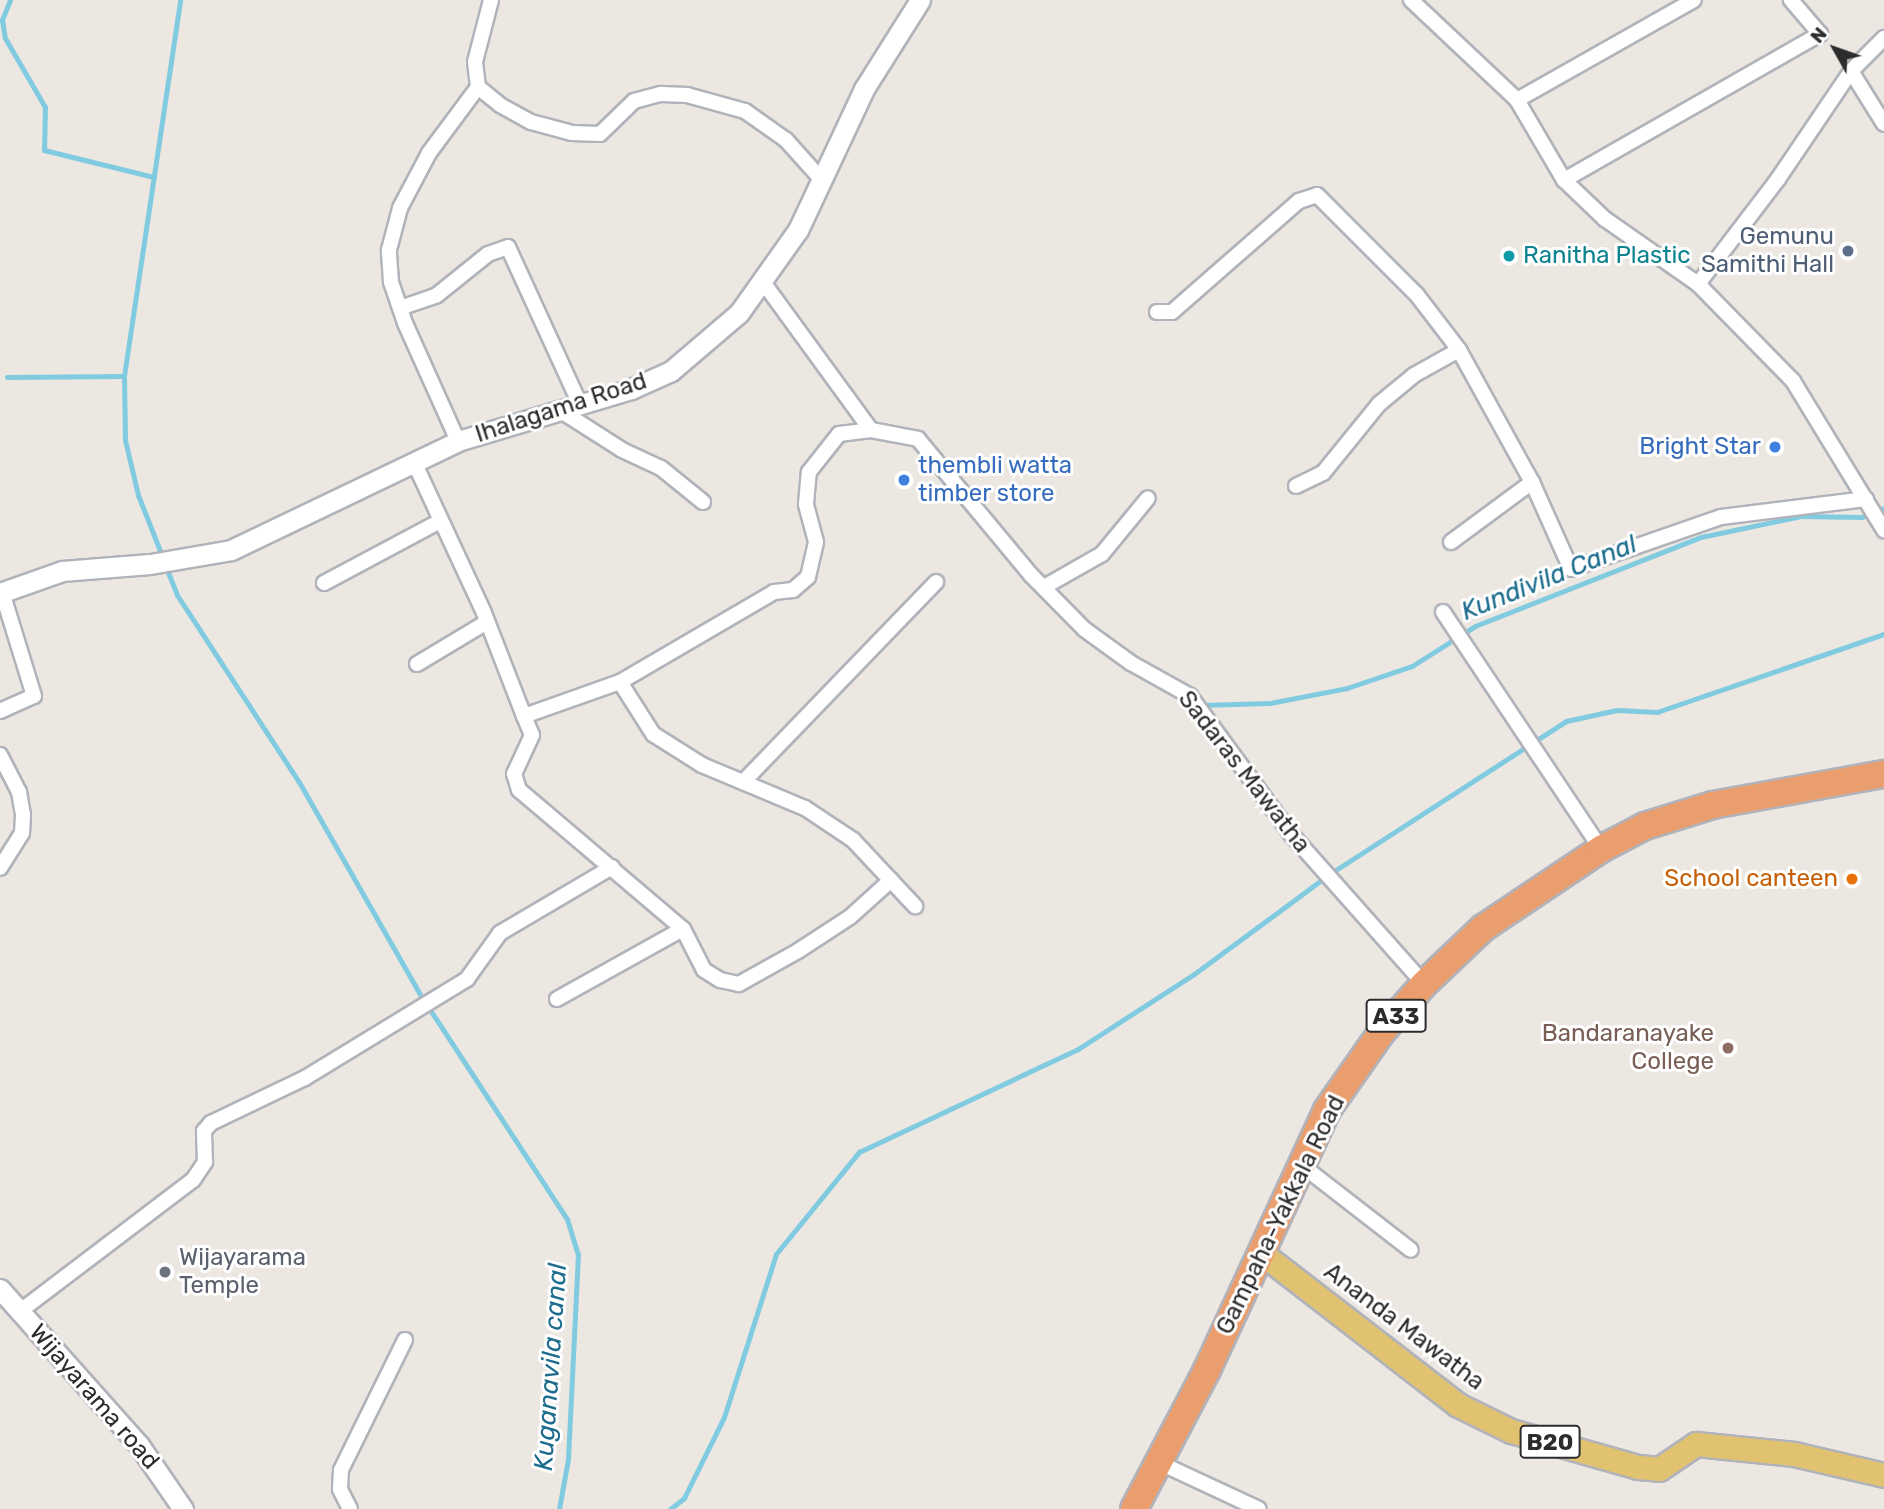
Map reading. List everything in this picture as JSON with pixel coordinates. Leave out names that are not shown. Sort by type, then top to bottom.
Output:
[{"type":"highway","name":"Gampaha-Yakkala Road","points":[[1134,1509],[1327,1110],[1381,1032],[1424,984],[1483,928],[1601,849],[1645,827],[1713,805],[1884,774]]},
{"type":"main road","name":"Ananda Mawatha","points":[[1260,1252],[1400,1355],[1458,1405],[1511,1432],[1638,1467],[1659,1469],[1696,1444],[1794,1454],[1884,1475]]},
{"type":"street","points":[[458,441],[400,308],[391,282],[389,250],[400,208],[429,153],[478,87],[475,62],[491,0]]},
{"type":"street","name":"Ihalagama Road","points":[[1,592],[62,571],[150,564],[231,550],[258,540],[458,441],[579,402],[631,389],[671,371],[739,313],[798,230],[864,89],[920,0]]},
{"type":"street","points":[[1412,0],[1517,100],[1564,180],[1605,219],[1698,284],[1793,381],[1884,530]]},
{"type":"street","points":[[1517,100],[1694,0]]},
{"type":"street","points":[[1564,180],[1820,34],[1798,3]]},
{"type":"street","points":[[1698,284],[1778,179],[1851,71],[1884,38]]},
{"type":"street","points":[[1851,71],[1884,124]]},
{"type":"street","points":[[478,87],[500,105],[531,122],[581,133],[600,134],[634,101],[661,93],[687,95],[745,111],[786,139],[821,179]]},
{"type":"street","points":[[1157,312],[1172,312],[1298,201],[1317,195],[1417,295],[1459,350],[1532,482],[1571,569],[1721,517],[1866,499]]},
{"type":"street","points":[[400,308],[437,295],[488,254],[508,247],[579,402]]},
{"type":"street","points":[[524,716],[620,682],[774,592],[793,590],[808,577],[816,542],[806,504],[809,472],[839,434],[871,430],[763,282]]},
{"type":"street","points":[[1296,486],[1323,473],[1379,404],[1405,382],[1459,350]]},
{"type":"street","points":[[558,409],[622,450],[661,468],[703,502]]},
{"type":"street","name":"Sadaras Mawatha","points":[[871,430],[918,439],[1044,587],[1084,629],[1131,663],[1190,695],[1291,834],[1424,984]]},
{"type":"street","points":[[414,462],[487,622],[532,735],[514,774],[519,790],[683,929],[704,970],[720,980],[739,984],[850,917],[891,880]]},
{"type":"street","points":[[1451,542],[1532,482]]},
{"type":"street","points":[[1044,587],[1102,554],[1148,498]]},
{"type":"street","points":[[324,583],[440,521]]},
{"type":"street","points":[[743,782],[936,582]]},
{"type":"street","points":[[0,711],[34,696],[1,592]]},
{"type":"street","points":[[1443,612],[1601,849]]},
{"type":"street","points":[[417,664],[487,622]]},
{"type":"street","points":[[620,682],[653,734],[702,765],[805,808],[853,840],[915,906]]},
{"type":"street","points":[[0,755],[19,792],[23,815],[22,832],[0,868]]},
{"type":"street","points":[[19,1312],[193,1180],[205,1162],[204,1131],[211,1123],[305,1077],[467,979],[500,933],[612,867]]},
{"type":"street","points":[[557,999],[683,929]]},
{"type":"street","points":[[1300,1164],[1411,1250]]},
{"type":"street","name":"Wijayarama road","points":[[1,1293],[139,1445],[183,1509]]},
{"type":"street","points":[[350,1509],[340,1489],[341,1470],[405,1340]]},
{"type":"street","points":[[1158,1462],[1259,1509]]},
{"type":"waterway","points":[[10,0],[2,20],[5,38],[45,107],[44,150],[154,177]]},
{"type":"waterway","points":[[7,377],[124,376],[180,0]]},
{"type":"waterway","points":[[124,376],[125,440],[138,495],[162,556]]},
{"type":"waterway","name":"Kundivila Canal","points":[[1200,705],[1270,703],[1347,688],[1412,666],[1475,626],[1701,537],[1801,516],[1862,517],[1884,508]]},
{"type":"waterway","name":"Kuganavila canal","points":[[165,565],[177,595],[299,782],[423,999],[567,1219],[578,1254],[568,1459],[559,1509]]},
{"type":"waterway","points":[[1328,875],[1566,721],[1617,710],[1657,712],[1884,634]]},
{"type":"waterway","points":[[670,1509],[684,1498],[724,1417],[776,1254],[859,1152],[1078,1049],[1194,974],[1327,876]]},
{"type":"place","name":"Gemunu Samithi Hall","points":[[1848,251]]},
{"type":"place","name":"Ranitha Plastic","points":[[1509,256]]},
{"type":"place","name":"Bright Star","points":[[1775,447]]},
{"type":"place","name":"thembli watta timber store","points":[[904,480]]},
{"type":"place","name":"School canteen","points":[[1852,879]]},
{"type":"place","name":"Bandaranayake College","points":[[1728,1048]]},
{"type":"place","name":"Wijayarama Temple","points":[[165,1272]]}]
